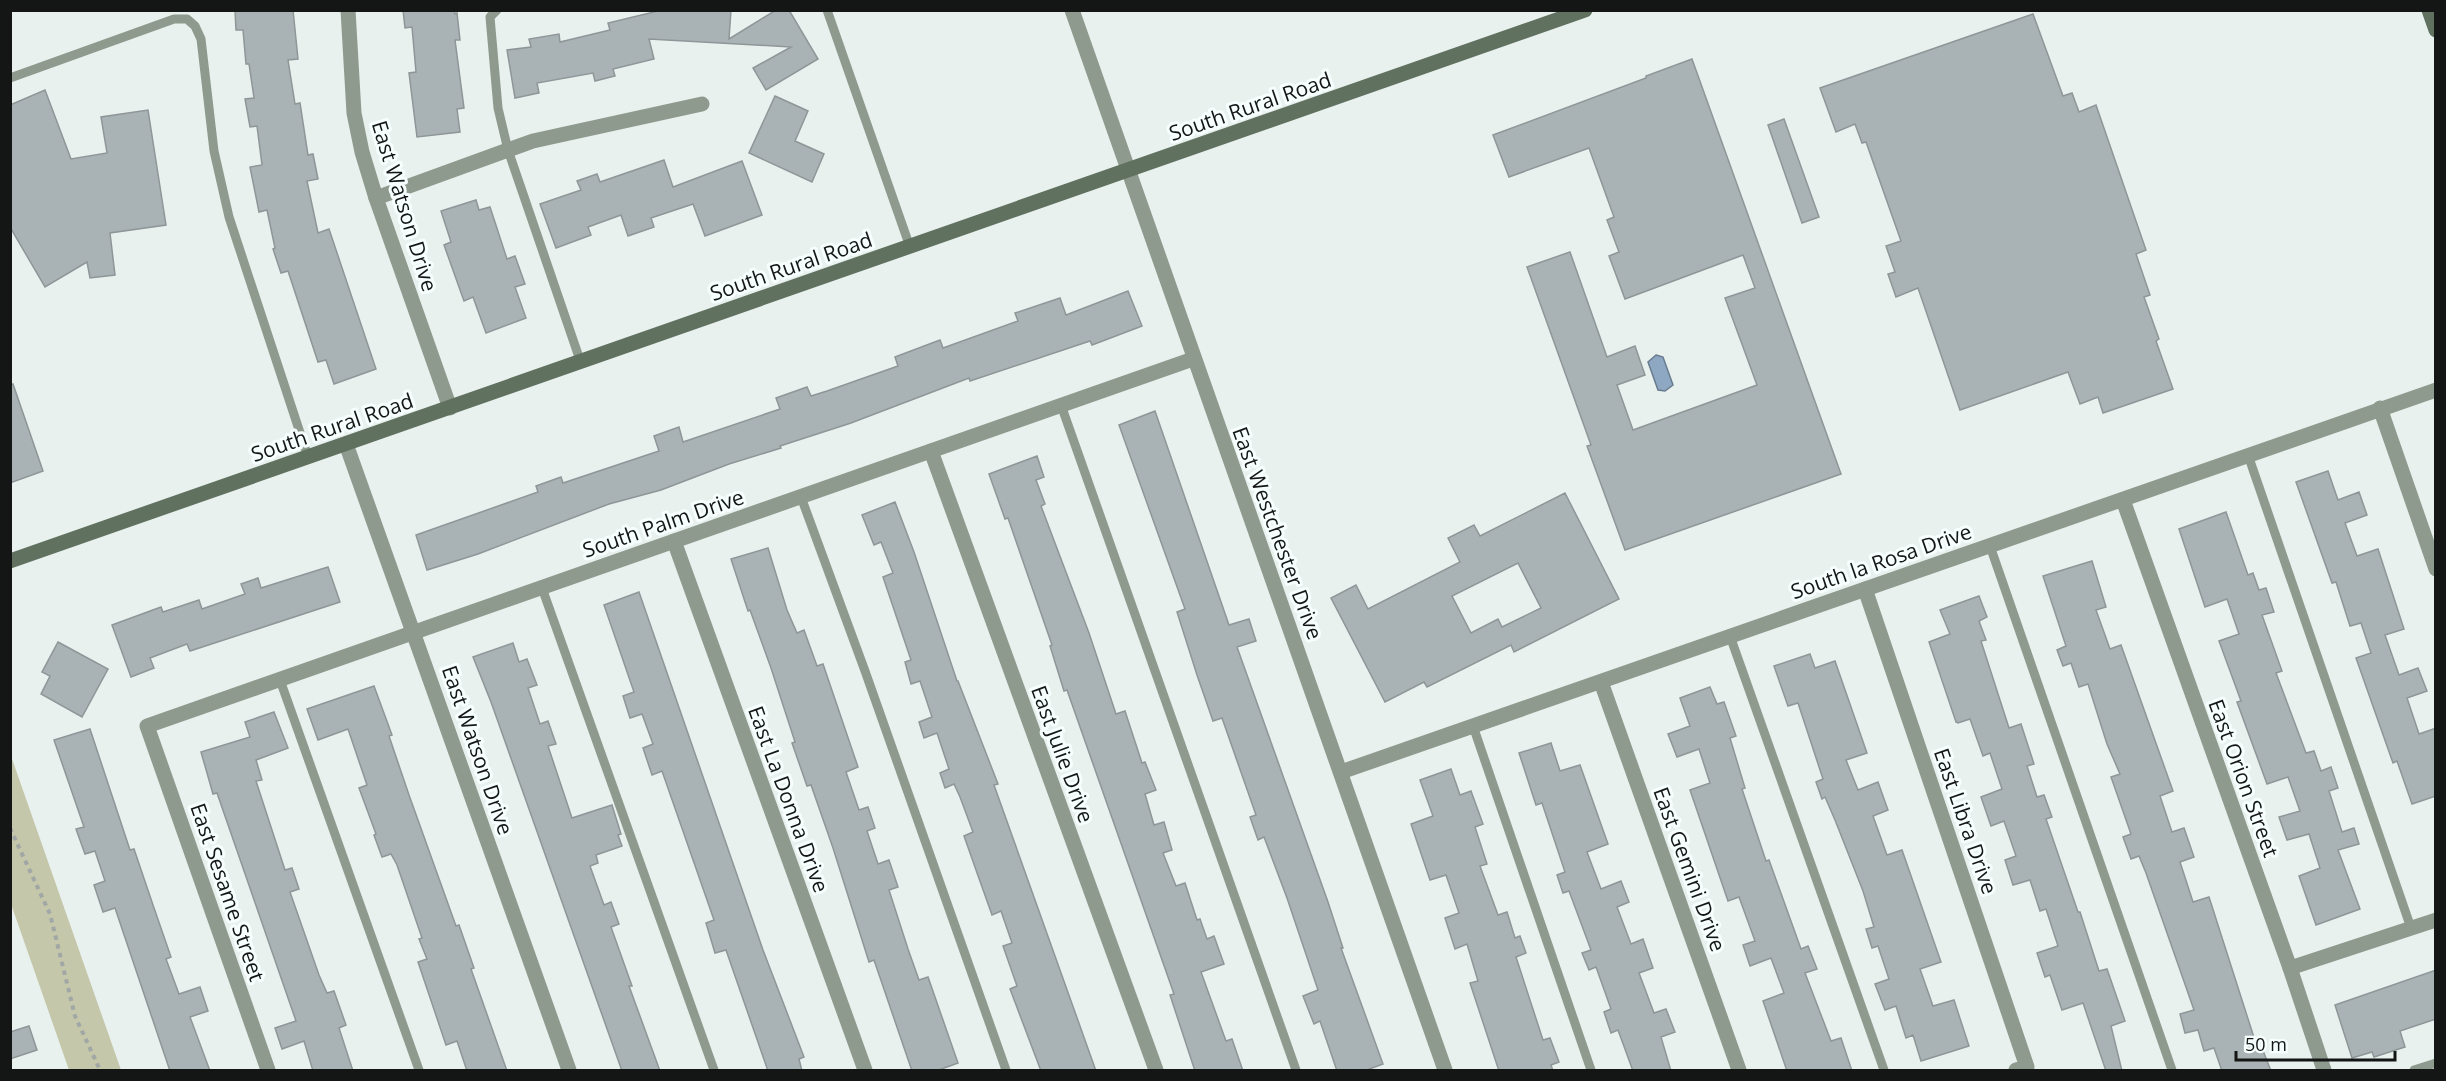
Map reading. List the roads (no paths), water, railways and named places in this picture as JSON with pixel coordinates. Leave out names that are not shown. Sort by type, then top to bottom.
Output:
[{"type":"main road","name":"South Rural Road","points":[[10,561],[1585,10]]},
{"type":"main road","points":[[2429,10],[2436,30]]},
{"type":"street","name":"East Watson Drive","points":[[348,10],[354,113],[362,152],[450,408]]},
{"type":"street","name":"East Westchester Drive","points":[[1072,10],[1445,1071]]},
{"type":"street","points":[[376,198],[508,150],[562,134],[702,104]]},
{"type":"street","name":"South Palm Drive","points":[[147,726],[1193,359]]},
{"type":"street","name":"South la Rosa Drive","points":[[1341,772],[2436,390]]},
{"type":"street","points":[[2380,408],[2436,569]]},
{"type":"street","name":"East Watson Drive","points":[[346,444],[568,1071]]},
{"type":"street","name":"East Julie Drive","points":[[931,451],[1156,1071]]},
{"type":"street","name":"East Orion Street","points":[[2123,500],[2290,968],[2324,1071]]},
{"type":"street","name":"East La Donna Drive","points":[[674,542],[865,1071]]},
{"type":"street","name":"East Libra Drive","points":[[1865,589],[2022,1069]]},
{"type":"street","name":"East Gemini Drive","points":[[1601,682],[1739,1071]]},
{"type":"street","name":"East Sesame Street","points":[[147,726],[268,1071]]},
{"type":"street","points":[[2290,968],[2436,920]]},
{"type":"lane","points":[[497,10],[490,17],[498,108],[508,150],[581,363]]},
{"type":"lane","points":[[827,10],[910,247]]},
{"type":"lane","points":[[10,78],[174,19],[187,19],[195,27],[201,39],[214,151],[229,217],[308,458]]},
{"type":"lane","points":[[1061,405],[1296,1071]]},
{"type":"lane","points":[[2248,455],[2411,928]]},
{"type":"lane","points":[[801,497],[1006,1071]]},
{"type":"lane","points":[[1990,546],[2172,1071]]},
{"type":"lane","points":[[542,588],[714,1071]]},
{"type":"lane","points":[[1730,636],[1884,1071]]},
{"type":"lane","points":[[280,680],[419,1071]]},
{"type":"lane","points":[[1473,726],[1592,1071]]},
{"type":"lane","points":[[2414,1071],[2436,1063]]},
{"type":"water","points":[[1656,355],[1663,357],[1673,385],[1665,391],[1658,390],[1648,362]]}]
